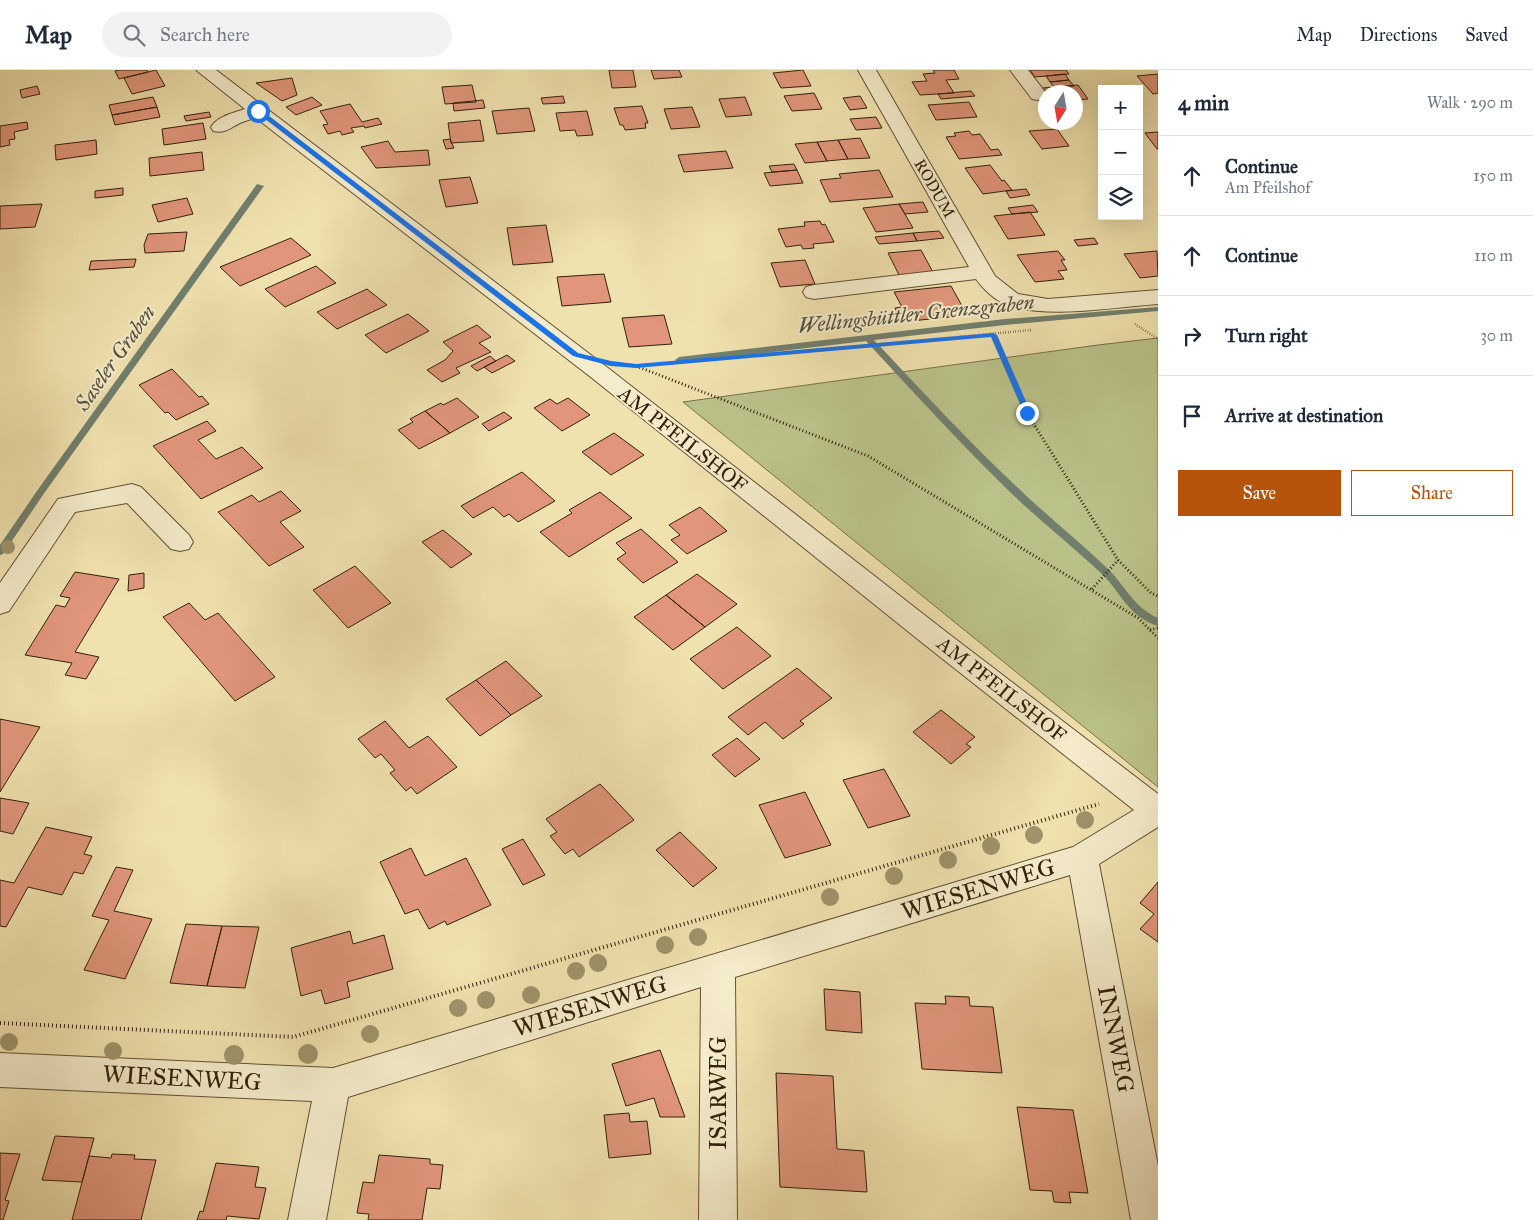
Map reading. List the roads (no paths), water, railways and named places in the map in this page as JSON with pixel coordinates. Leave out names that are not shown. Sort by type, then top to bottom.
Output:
[{"type":"street","name":"AM PFEILSHOF","points":[[205,70],[600,373],[1150,806]]},
{"type":"street","name":"RODUM","points":[[867,70],[987,280],[1011,298],[1048,306],[1158,297]]},
{"type":"street","points":[[1020,70],[1038,95]]},
{"type":"street","points":[[220,127],[233,119],[258,111]]},
{"type":"street","points":[[814,292],[983,272]]},
{"type":"street","points":[[0,604],[67,505],[132,493],[180,542]]},
{"type":"street","name":"WIESENWEG","points":[[0,1070],[333,1085],[1082,858],[1150,806]]},
{"type":"street","name":"INNWEG","points":[[1082,858],[1150,1220]]},
{"type":"street","name":"ISARWEG","points":[[718,967],[718,1220]]},
{"type":"street","points":[[307,1220],[333,1085]]},
{"type":"waterway","name":"Saseler Graben","points":[[0,552],[42,490],[260,186]]},
{"type":"waterway","name":"Wellingsbüttler Grenzgraben","points":[[679,360],[1005,322],[1158,309]]},
{"type":"waterway","points":[[868,338],[952,428],[1014,490],[1106,572],[1127,600],[1145,616],[1158,622]]}]
